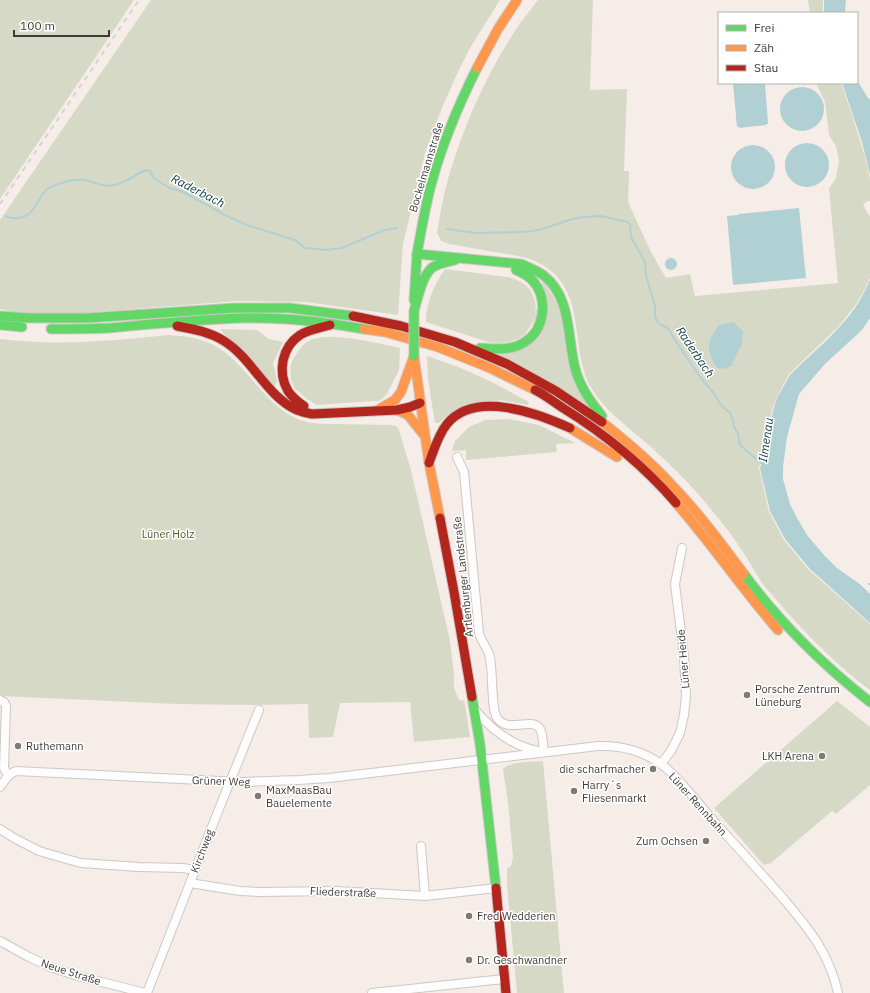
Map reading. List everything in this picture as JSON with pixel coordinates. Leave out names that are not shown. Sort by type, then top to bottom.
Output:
[{"type":"main road","name":"Bockelmannstraße","points":[[414,356],[414,311],[417,254],[424,212],[430,188],[452,120],[461,100],[482,56],[517,0]]},
{"type":"main road","points":[[417,254],[521,264],[533,269],[546,278],[556,289],[563,302],[573,363],[578,380],[591,402],[616,433]]},
{"type":"main road","points":[[414,311],[424,280],[431,269],[442,263],[463,259]]},
{"type":"main road","points":[[469,348],[504,349],[517,346],[527,341],[536,332],[541,322],[543,311],[542,298],[534,282],[525,275],[499,262]]},
{"type":"main road","points":[[0,316],[56,319],[99,318],[236,307],[306,309],[341,313],[398,324],[434,335],[502,362],[542,383],[596,417],[629,443],[662,474],[693,508],[755,588],[800,640],[838,677],[870,702]]},
{"type":"main road","points":[[45,329],[99,328],[200,320],[259,318],[306,319],[339,323],[381,331],[431,344],[466,357],[497,371],[563,407],[622,450],[654,480],[685,514],[747,594],[784,637]]},
{"type":"main road","points":[[325,414],[301,404],[289,393],[284,382],[281,369],[283,356],[289,345],[309,330],[339,323]]},
{"type":"main road","points":[[147,324],[192,329],[209,334],[225,342],[239,353],[277,395],[294,409],[303,412],[325,414],[397,410],[420,403]]},
{"type":"main road","points":[[0,326],[32,328]]},
{"type":"main road","points":[[414,356],[424,435],[475,710],[482,759],[506,993]]},
{"type":"main road","points":[[376,411],[395,400],[401,392],[414,356]]},
{"type":"main road","points":[[429,463],[442,431],[451,420],[461,413],[473,408],[500,406],[521,410],[574,431],[654,480]]},
{"type":"main road","points":[[397,410],[408,415],[424,435]]},
{"type":"street","name":"Artlenburger Landstraße","points":[[457,457],[464,472],[479,633],[480,638],[490,655],[494,711],[499,720],[504,724],[511,726],[530,724],[539,727],[544,752]]},
{"type":"street","name":"Lüner Heide","points":[[661,764],[671,750],[680,733],[686,696],[684,656],[675,584],[682,548]]},
{"type":"street","points":[[0,787],[8,776],[4,768],[3,703]]},
{"type":"street","name":"Kirchweg","points":[[148,993],[259,710]]},
{"type":"street","points":[[475,710],[489,726],[510,741],[525,748],[544,752]]},
{"type":"street","name":"Lüner Rennbahn","points":[[482,759],[607,746],[625,748],[643,754],[661,764],[673,774],[732,842],[764,876],[814,937],[830,966],[838,993]]},
{"type":"street","name":"Grüner Weg","points":[[8,776],[12,773],[21,771],[230,782],[312,780],[482,759]]},
{"type":"street","points":[[0,830],[40,851],[81,863],[183,868],[195,870]]},
{"type":"street","points":[[421,846],[425,896]]},
{"type":"street","name":"Fliederstraße","points":[[190,883],[240,891],[337,891],[425,896],[496,888]]},
{"type":"street","name":"Neue Straße","points":[[0,941],[53,968],[78,976],[148,993]]},
{"type":"street","points":[[372,993],[504,979]]},
{"type":"green space","points":[[0,0],[134,0],[0,199]]},
{"type":"green space","points":[[151,0],[500,0],[470,48],[456,76],[425,153],[403,244],[398,315],[306,302],[237,301],[83,313],[17,313],[0,309],[0,220]]},
{"type":"green space","points":[[538,0],[593,0],[590,90],[627,89],[624,171],[629,171],[628,202],[651,252],[666,278],[690,274],[695,296],[838,283],[829,189],[836,178],[839,161],[836,146],[829,135],[825,102],[817,84],[841,84],[865,157],[870,179],[870,201],[867,201],[863,205],[870,217],[870,278],[855,306],[838,327],[789,374],[772,410],[764,454],[759,468],[769,512],[784,540],[809,570],[870,624],[870,690],[836,662],[785,610],[762,583],[732,536],[683,478],[602,403],[592,389],[585,375],[574,312],[569,297],[562,283],[551,271],[544,266],[524,257],[449,244],[441,241],[437,233],[443,199],[460,141],[475,104],[493,68],[519,25]]},
{"type":"green space","points":[[808,0],[823,0],[823,12],[810,12]]},
{"type":"green space","points":[[445,269],[509,277],[524,284],[532,293],[536,309],[534,320],[526,333],[523,336],[509,342],[492,343],[426,322],[427,308],[431,294]]},
{"type":"green space","points":[[543,281],[558,304],[588,407],[491,352],[528,345]]},
{"type":"green space","points":[[220,329],[257,330],[269,339],[283,342],[273,363],[277,380],[275,387]]},
{"type":"green space","name":"Lüner Holz","points":[[168,335],[197,339],[221,349],[243,369],[274,404],[286,413],[300,420],[318,424],[396,426],[399,430],[411,470],[450,641],[454,673],[454,688],[459,700],[464,701],[470,737],[414,742],[410,702],[340,703],[333,737],[309,738],[308,704],[177,704],[0,696],[0,339],[42,342],[84,342]]},
{"type":"green space","points":[[323,337],[352,338],[400,348],[399,370],[387,394],[379,401],[317,405],[295,389],[291,380],[290,367],[293,359],[305,343],[313,339]]},
{"type":"green space","points":[[427,356],[461,368],[492,382],[529,402],[528,405],[501,400],[447,415],[439,423],[435,423],[428,379]]},
{"type":"green space","points":[[509,419],[539,425],[575,443],[556,444],[557,452],[466,460],[466,450],[452,451],[455,441],[469,427],[485,420]]},
{"type":"green space","name":"LKH Arena","points":[[837,701],[870,727],[870,785],[836,814],[832,811],[771,863],[764,865],[714,808]]},
{"type":"green space","points":[[543,761],[564,993],[517,993],[507,885],[507,869],[511,866],[513,857],[503,769],[516,763]]},
{"type":"water","points":[[824,0],[846,0],[845,12],[824,12]]},
{"type":"water","points":[[858,82],[870,99],[870,175],[862,142],[842,84],[858,84]]},
{"type":"water","points":[[733,84],[765,84],[768,124],[737,127]]},
{"type":"water","points":[[802,87],[814,91],[820,97],[824,109],[820,121],[814,127],[802,131],[790,127],[784,121],[780,109],[784,97],[790,91]]},
{"type":"water","points":[[807,143],[819,147],[825,153],[829,165],[825,177],[819,183],[807,187],[795,183],[789,177],[785,165],[789,153],[795,147]]},
{"type":"water","points":[[753,145],[765,149],[771,155],[775,167],[771,179],[765,185],[753,189],[741,185],[735,179],[731,167],[735,155],[741,149]]},
{"type":"water","points":[[799,208],[806,278],[733,285],[727,216]]},
{"type":"water","points":[[669,258],[673,258],[677,264],[673,270],[669,270],[665,266],[665,262]]},
{"type":"water","points":[[870,280],[870,318],[862,330],[825,364],[799,394],[787,437],[783,479],[790,504],[807,535],[837,568],[861,585],[870,594],[870,623],[810,569],[785,539],[770,511],[760,468],[765,454],[777,398],[790,375],[848,317],[855,308]]},
{"type":"water","points":[[733,322],[743,331],[742,345],[731,366],[724,369],[717,368],[709,351],[710,341],[719,325]]},
{"type":"waterway","name":"Raderbach","points":[[5,216],[10,218],[24,217],[32,211],[46,190],[71,180],[89,181],[110,186],[124,182],[146,170],[150,171],[153,177],[161,183],[170,188],[183,192],[227,216],[247,225],[295,240],[305,248],[326,250],[342,248],[384,230],[397,228]]},
{"type":"waterway","name":"Raderbach","points":[[447,229],[476,233],[523,232],[539,230],[583,217],[601,216],[630,224],[631,237],[645,262],[646,275],[655,306],[655,317],[659,324],[668,328],[703,381],[713,392],[721,405],[730,413],[734,427],[738,433],[740,445],[761,463],[764,463]]},
{"type":"railway","points":[[0,204],[139,0]]},
{"type":"traffic: fast","points":[[417,254],[423,220],[435,170],[445,140],[477,68]]},
{"type":"traffic: fast","points":[[414,300],[417,254]]},
{"type":"traffic: fast","points":[[417,254],[521,264],[543,275],[559,294],[567,318],[577,375],[586,394],[602,416]]},
{"type":"traffic: fast","points":[[414,311],[421,287],[429,271],[438,264],[455,260]]},
{"type":"traffic: fast","points":[[480,348],[503,349],[514,347],[525,342],[537,330],[542,314],[543,305],[541,297],[534,282],[526,275],[516,270]]},
{"type":"traffic: fast","points":[[0,316],[29,318],[88,318],[234,308],[290,308],[353,316]]},
{"type":"traffic: fast","points":[[414,311],[414,356]]},
{"type":"traffic: fast","points":[[51,329],[109,328],[195,321],[261,318],[305,320],[364,329]]},
{"type":"traffic: fast","points":[[0,325],[22,327]]},
{"type":"traffic: fast","points":[[744,574],[787,626],[819,658],[870,702]]},
{"type":"traffic: fast","points":[[472,697],[480,744],[496,888]]},
{"type":"traffic: slow","points":[[477,68],[498,29],[517,0]]},
{"type":"traffic: slow","points":[[364,329],[385,332],[438,347],[490,368],[535,390]]},
{"type":"traffic: slow","points":[[414,356],[429,463],[440,518]]},
{"type":"traffic: slow","points":[[378,410],[395,400],[401,392],[414,356]]},
{"type":"traffic: slow","points":[[397,410],[408,415],[424,435]]},
{"type":"traffic: slow","points":[[602,422],[646,459],[681,495],[709,528],[744,574]]},
{"type":"traffic: slow","points":[[570,428],[617,457]]},
{"type":"traffic: slow","points":[[676,503],[778,630]]},
{"type":"traffic: jam","points":[[353,316],[401,326],[455,342],[507,364],[556,391],[602,422]]},
{"type":"traffic: jam","points":[[304,406],[291,395],[285,384],[282,368],[285,353],[294,340],[303,333],[330,325]]},
{"type":"traffic: jam","points":[[177,326],[207,333],[224,341],[243,357],[277,396],[286,404],[297,410],[312,414],[397,410],[420,403]]},
{"type":"traffic: jam","points":[[535,390],[579,418],[623,451],[651,476],[676,503]]},
{"type":"traffic: jam","points":[[429,463],[439,438],[447,424],[459,414],[473,408],[490,406],[524,411],[541,416],[570,428]]},
{"type":"traffic: jam","points":[[440,518],[472,697]]},
{"type":"traffic: jam","points":[[496,888],[506,993]]},
{"type":"place","name":"Porsche Zentrum Lüneburg","points":[[747,695]]},
{"type":"place","name":"Ruthemann","points":[[18,746]]},
{"type":"place","name":"LKH Arena","points":[[822,756]]},
{"type":"place","name":"die scharfmacher","points":[[653,769]]},
{"type":"place","name":"Harry´s Fliesenmarkt","points":[[574,791]]},
{"type":"place","name":"MaxMaasBau Bauelemente","points":[[258,796]]},
{"type":"place","name":"Zum Ochsen","points":[[706,841]]},
{"type":"place","name":"Fred Wedderien","points":[[469,916]]},
{"type":"place","name":"Dr. Geschwandner","points":[[469,960]]},
{"type":"water label","name":"Ilmenau","points":[[766,440]]}]
